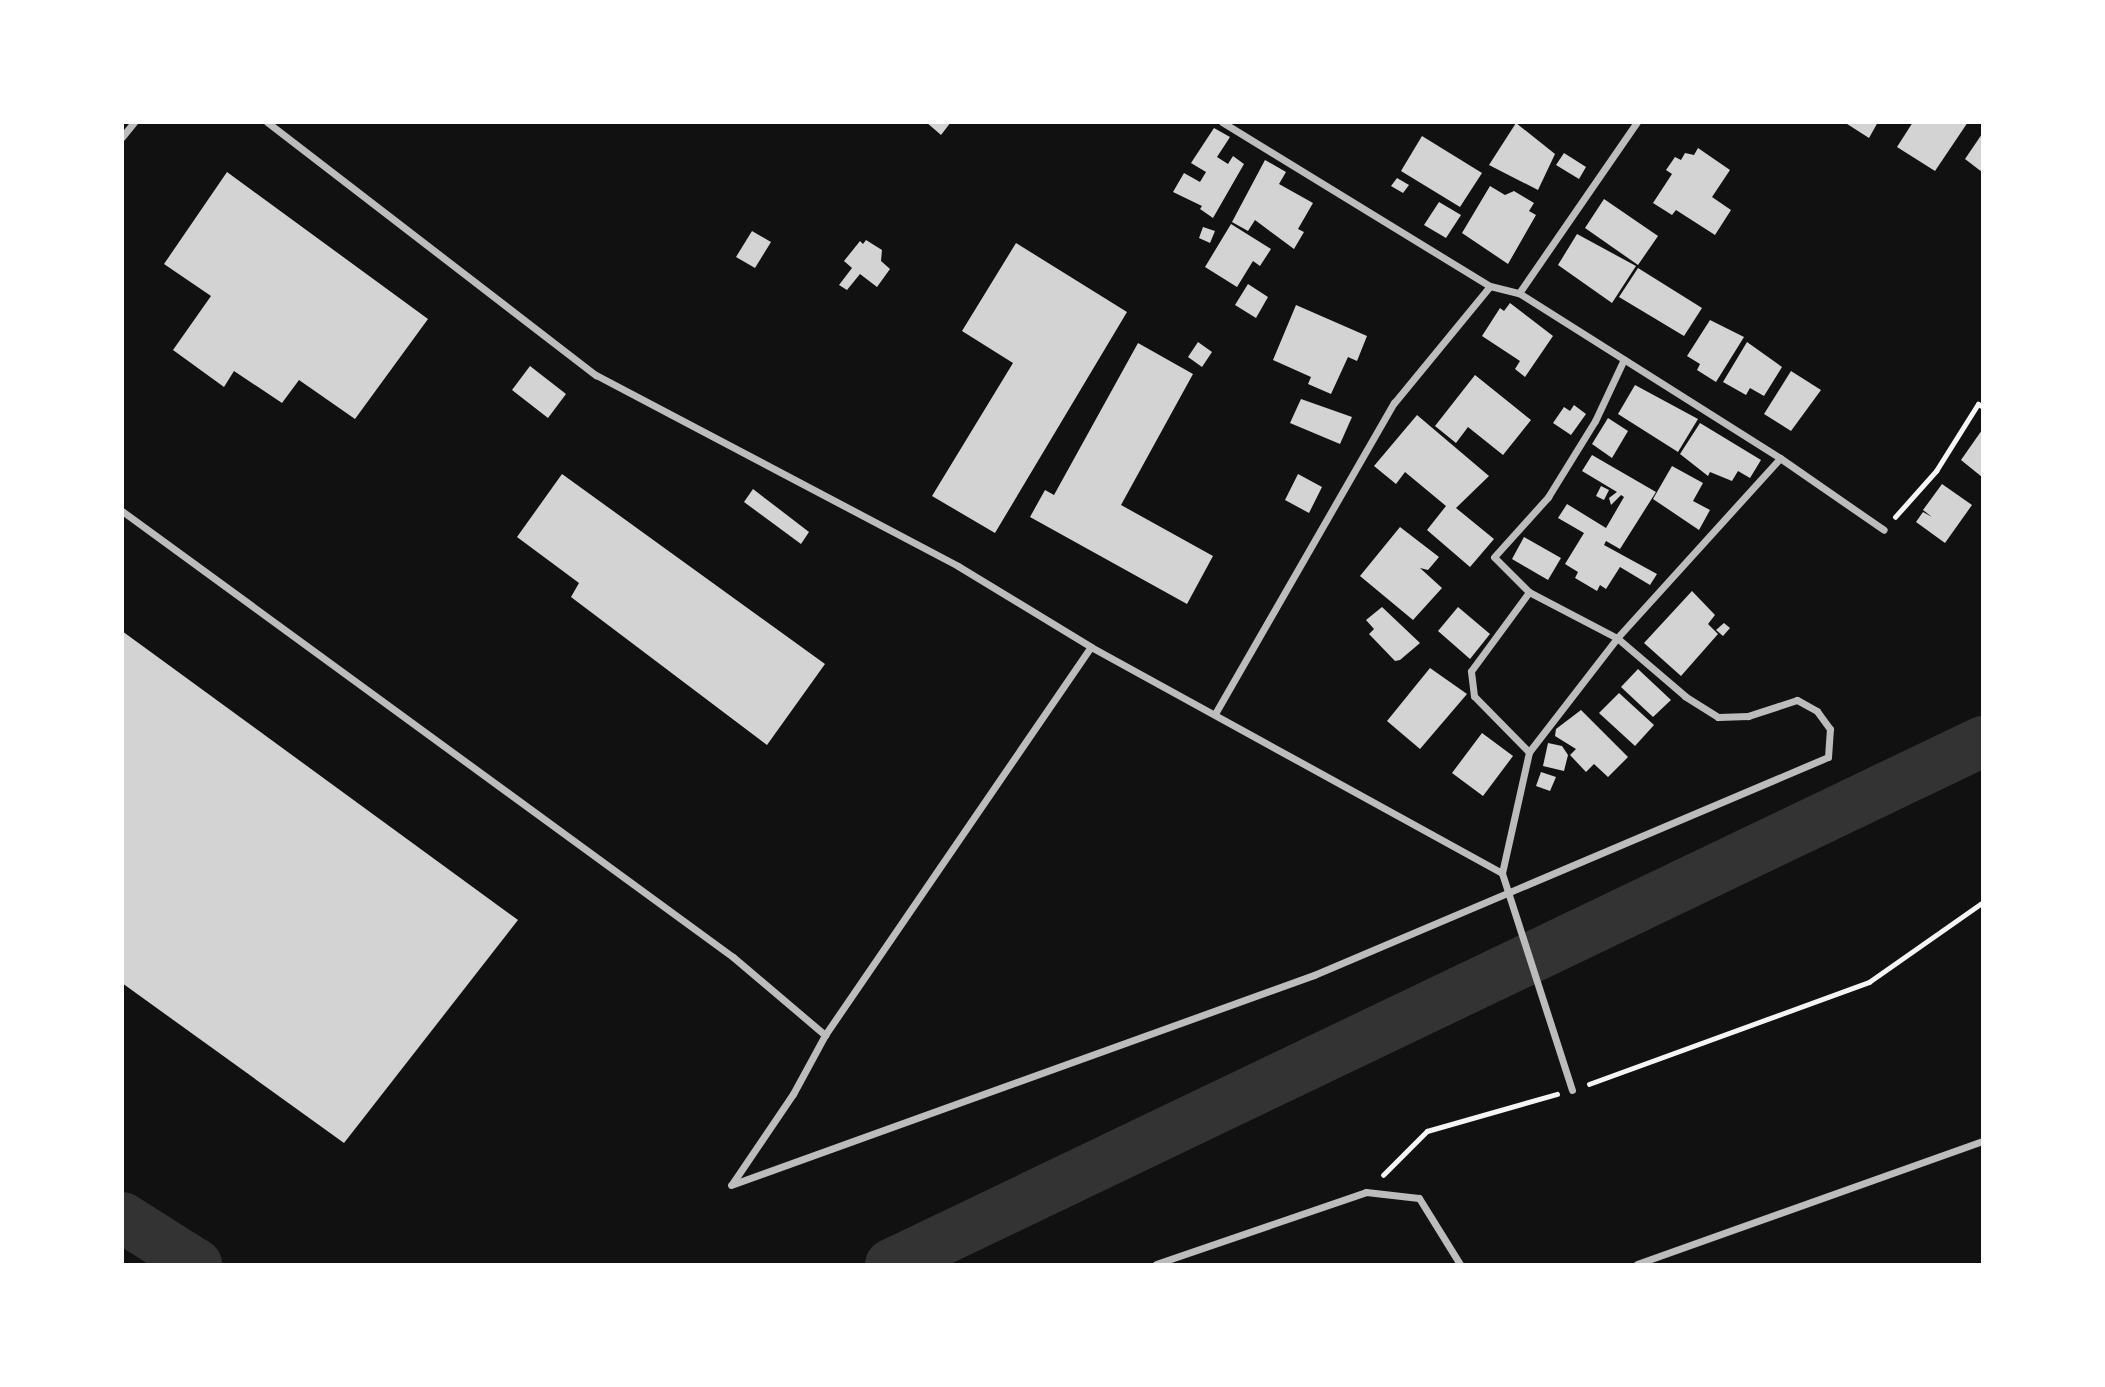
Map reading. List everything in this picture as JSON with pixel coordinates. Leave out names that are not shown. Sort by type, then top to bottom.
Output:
[{"type":"street","points":[[122,138],[134,122]]},
{"type":"street","points":[[267,122],[596,375],[958,566],[1091,647],[1216,712],[1502,873]]},
{"type":"street","points":[[1222,122],[1490,286],[1520,293],[1780,458],[1884,530]]},
{"type":"street","points":[[1520,293],[1637,122]]},
{"type":"street","points":[[1216,712],[1394,403],[1490,286]]},
{"type":"street","points":[[1091,647],[825,1035],[793,1094],[731,1185],[1106,1053],[1507,896],[1828,757],[1830,729],[1817,711],[1797,700],[1748,716],[1718,717],[1685,696],[1618,638],[1529,592],[1494,557],[1548,497],[1595,421],[1624,359]]},
{"type":"street","points":[[1572,1090],[1507,896],[1502,873],[1529,752],[1618,638],[1780,458]]},
{"type":"street","points":[[122,510],[733,957],[825,1035]]},
{"type":"street","points":[[1529,592],[1471,671],[1474,696],[1529,752]]},
{"type":"street","points":[[1637,1265],[1983,1141]]},
{"type":"street","points":[[1156,1265],[1366,1192],[1419,1198],[1460,1265]]},
{"type":"path","points":[[1884,530],[1936,471],[1978,404],[1983,406]]},
{"type":"path","points":[[1366,1192],[1427,1131],[1572,1090],[1869,982],[1983,903]]},
{"type":"building","points":[[926,122],[951,122],[941,135]]},
{"type":"building","points":[[1844,122],[1878,122],[1869,138]]},
{"type":"building","points":[[1913,122],[1968,122],[1935,171],[1897,147]]},
{"type":"building","points":[[1516,123],[1555,154],[1538,190],[1489,165]]},
{"type":"building","points":[[1214,128],[1230,137],[1217,157],[1228,164],[1233,156],[1244,164],[1213,218],[1200,209],[1202,206],[1173,192],[1184,173],[1200,182],[1206,172],[1191,163]]},
{"type":"building","points":[[1982,134],[1982,172],[1965,159]]},
{"type":"building","points":[[1422,136],[1482,173],[1460,207],[1401,171]]},
{"type":"building","points":[[1698,148],[1730,170],[1712,197],[1731,210],[1715,235],[1676,210],[1672,215],[1653,203],[1672,174],[1666,170],[1675,157],[1681,160],[1685,153],[1694,155]]},
{"type":"building","points":[[1564,153],[1586,167],[1579,179],[1556,165]]},
{"type":"building","points":[[1265,160],[1286,172],[1279,184],[1313,203],[1298,229],[1304,232],[1294,249],[1255,220],[1248,231],[1232,222]]},
{"type":"building","points":[[227,172],[428,319],[355,419],[299,380],[282,403],[234,371],[224,387],[173,350],[211,296],[164,264]]},
{"type":"building","points":[[1397,178],[1409,185],[1403,193],[1391,186]]},
{"type":"building","points":[[1490,186],[1505,195],[1514,191],[1534,203],[1529,211],[1536,215],[1508,264],[1462,233]]},
{"type":"building","points":[[1604,199],[1658,236],[1638,265],[1585,228]]},
{"type":"building","points":[[1439,202],[1461,215],[1446,238],[1424,225]]},
{"type":"building","points":[[1231,224],[1271,249],[1260,266],[1253,261],[1237,287],[1205,267]]},
{"type":"building","points":[[1203,227],[1215,231],[1210,243],[1199,238]]},
{"type":"building","points":[[752,231],[771,242],[755,268],[736,257]]},
{"type":"building","points":[[1577,234],[1636,266],[1612,303],[1558,265]]},
{"type":"building","points":[[866,240],[882,250],[881,261],[890,269],[877,287],[860,274],[847,290],[839,285],[852,268],[844,261],[860,241],[863,244]]},
{"type":"building","points":[[1016,243],[1127,312],[995,533],[932,496],[1013,363],[962,331]]},
{"type":"building","points":[[1638,268],[1702,308],[1684,336],[1619,297]]},
{"type":"building","points":[[1248,284],[1268,297],[1256,318],[1235,305]]},
{"type":"building","points":[[1510,303],[1553,336],[1525,377],[1515,369],[1520,361],[1482,336],[1500,308],[1504,311]]},
{"type":"building","points":[[1296,305],[1367,336],[1357,361],[1348,357],[1331,394],[1308,384],[1311,377],[1273,360]]},
{"type":"building","points":[[1710,320],[1744,337],[1716,382],[1697,370],[1700,364],[1687,356]]},
{"type":"building","points":[[1198,342],[1212,352],[1202,367],[1188,357]]},
{"type":"building","points":[[1747,342],[1782,367],[1764,396],[1750,388],[1746,395],[1723,382]]},
{"type":"building","points":[[1138,343],[1193,374],[1121,505],[1213,556],[1187,604],[1030,517],[1045,490],[1054,495]]},
{"type":"building","points":[[530,366],[566,394],[548,418],[512,390]]},
{"type":"building","points":[[1791,371],[1821,390],[1791,431],[1764,414]]},
{"type":"building","points":[[1475,375],[1531,420],[1503,455],[1468,427],[1456,443],[1435,426]]},
{"type":"building","points":[[1635,385],[1698,419],[1678,452],[1618,414]]},
{"type":"building","points":[[1301,399],[1352,417],[1340,444],[1290,423]]},
{"type":"building","points":[[1574,405],[1586,414],[1571,435],[1553,423],[1564,407],[1570,411]]},
{"type":"building","points":[[1417,415],[1489,476],[1456,508],[1494,539],[1470,567],[1427,530],[1446,506],[1405,472],[1396,484],[1374,466]]},
{"type":"building","points":[[1608,418],[1628,431],[1612,458],[1592,444]]},
{"type":"building","points":[[1700,423],[1761,460],[1750,478],[1738,471],[1732,481],[1710,472],[1708,476],[1680,454]]},
{"type":"building","points":[[1982,430],[1982,477],[1961,460]]},
{"type":"building","points":[[1592,455],[1656,492],[1620,549],[1606,541],[1604,545],[1657,574],[1650,585],[1620,567],[1606,589],[1600,585],[1597,591],[1575,578],[1578,572],[1565,564],[1584,533],[1558,518],[1567,504],[1606,528],[1624,497],[1621,495],[1611,505],[1609,498],[1617,492],[1582,471]]},
{"type":"building","points":[[1672,466],[1703,483],[1693,501],[1710,510],[1699,530],[1653,499]]},
{"type":"building","points":[[562,474],[825,664],[767,745],[571,597],[579,583],[517,537]]},
{"type":"building","points":[[1298,474],[1322,487],[1309,513],[1285,500]]},
{"type":"building","points":[[1942,484],[1972,505],[1945,543],[1916,522],[1923,512],[1932,517],[1923,510]]},
{"type":"building","points":[[1601,486],[1609,490],[1604,500],[1596,496]]},
{"type":"building","points":[[753,489],[809,532],[801,544],[744,502]]},
{"type":"building","points":[[1400,527],[1439,557],[1428,570],[1420,568],[1442,588],[1413,620],[1360,576]]},
{"type":"building","points":[[1524,537],[1561,558],[1548,580],[1512,559]]},
{"type":"building","points":[[1692,591],[1715,615],[1708,624],[1718,634],[1681,676],[1644,643]]},
{"type":"building","points":[[1382,607],[1420,643],[1400,660],[1395,661],[1369,634],[1374,629],[1366,620]]},
{"type":"building","points":[[1458,607],[1490,634],[1470,659],[1438,631]]},
{"type":"building","points":[[1724,623],[1730,628],[1723,636],[1716,630]]},
{"type":"building","points":[[122,631],[518,920],[344,1143],[122,983]]},
{"type":"building","points":[[1430,668],[1467,694],[1420,749],[1387,721]]},
{"type":"building","points":[[1638,669],[1671,700],[1653,717],[1621,687]]},
{"type":"building","points":[[1619,693],[1654,725],[1635,746],[1599,713]]},
{"type":"building","points":[[1581,710],[1628,757],[1608,777],[1594,764],[1586,772],[1570,755],[1576,749],[1555,736],[1556,729]]},
{"type":"building","points":[[1482,733],[1513,756],[1483,796],[1452,773]]},
{"type":"building","points":[[1548,743],[1562,746],[1568,755],[1564,771],[1543,766]]},
{"type":"building","points":[[1541,772],[1556,777],[1550,791],[1536,786]]},
{"type":"waterway","points":[[890,1264],[1982,741]]},
{"type":"waterway","points":[[122,1217],[196,1264]]}]
